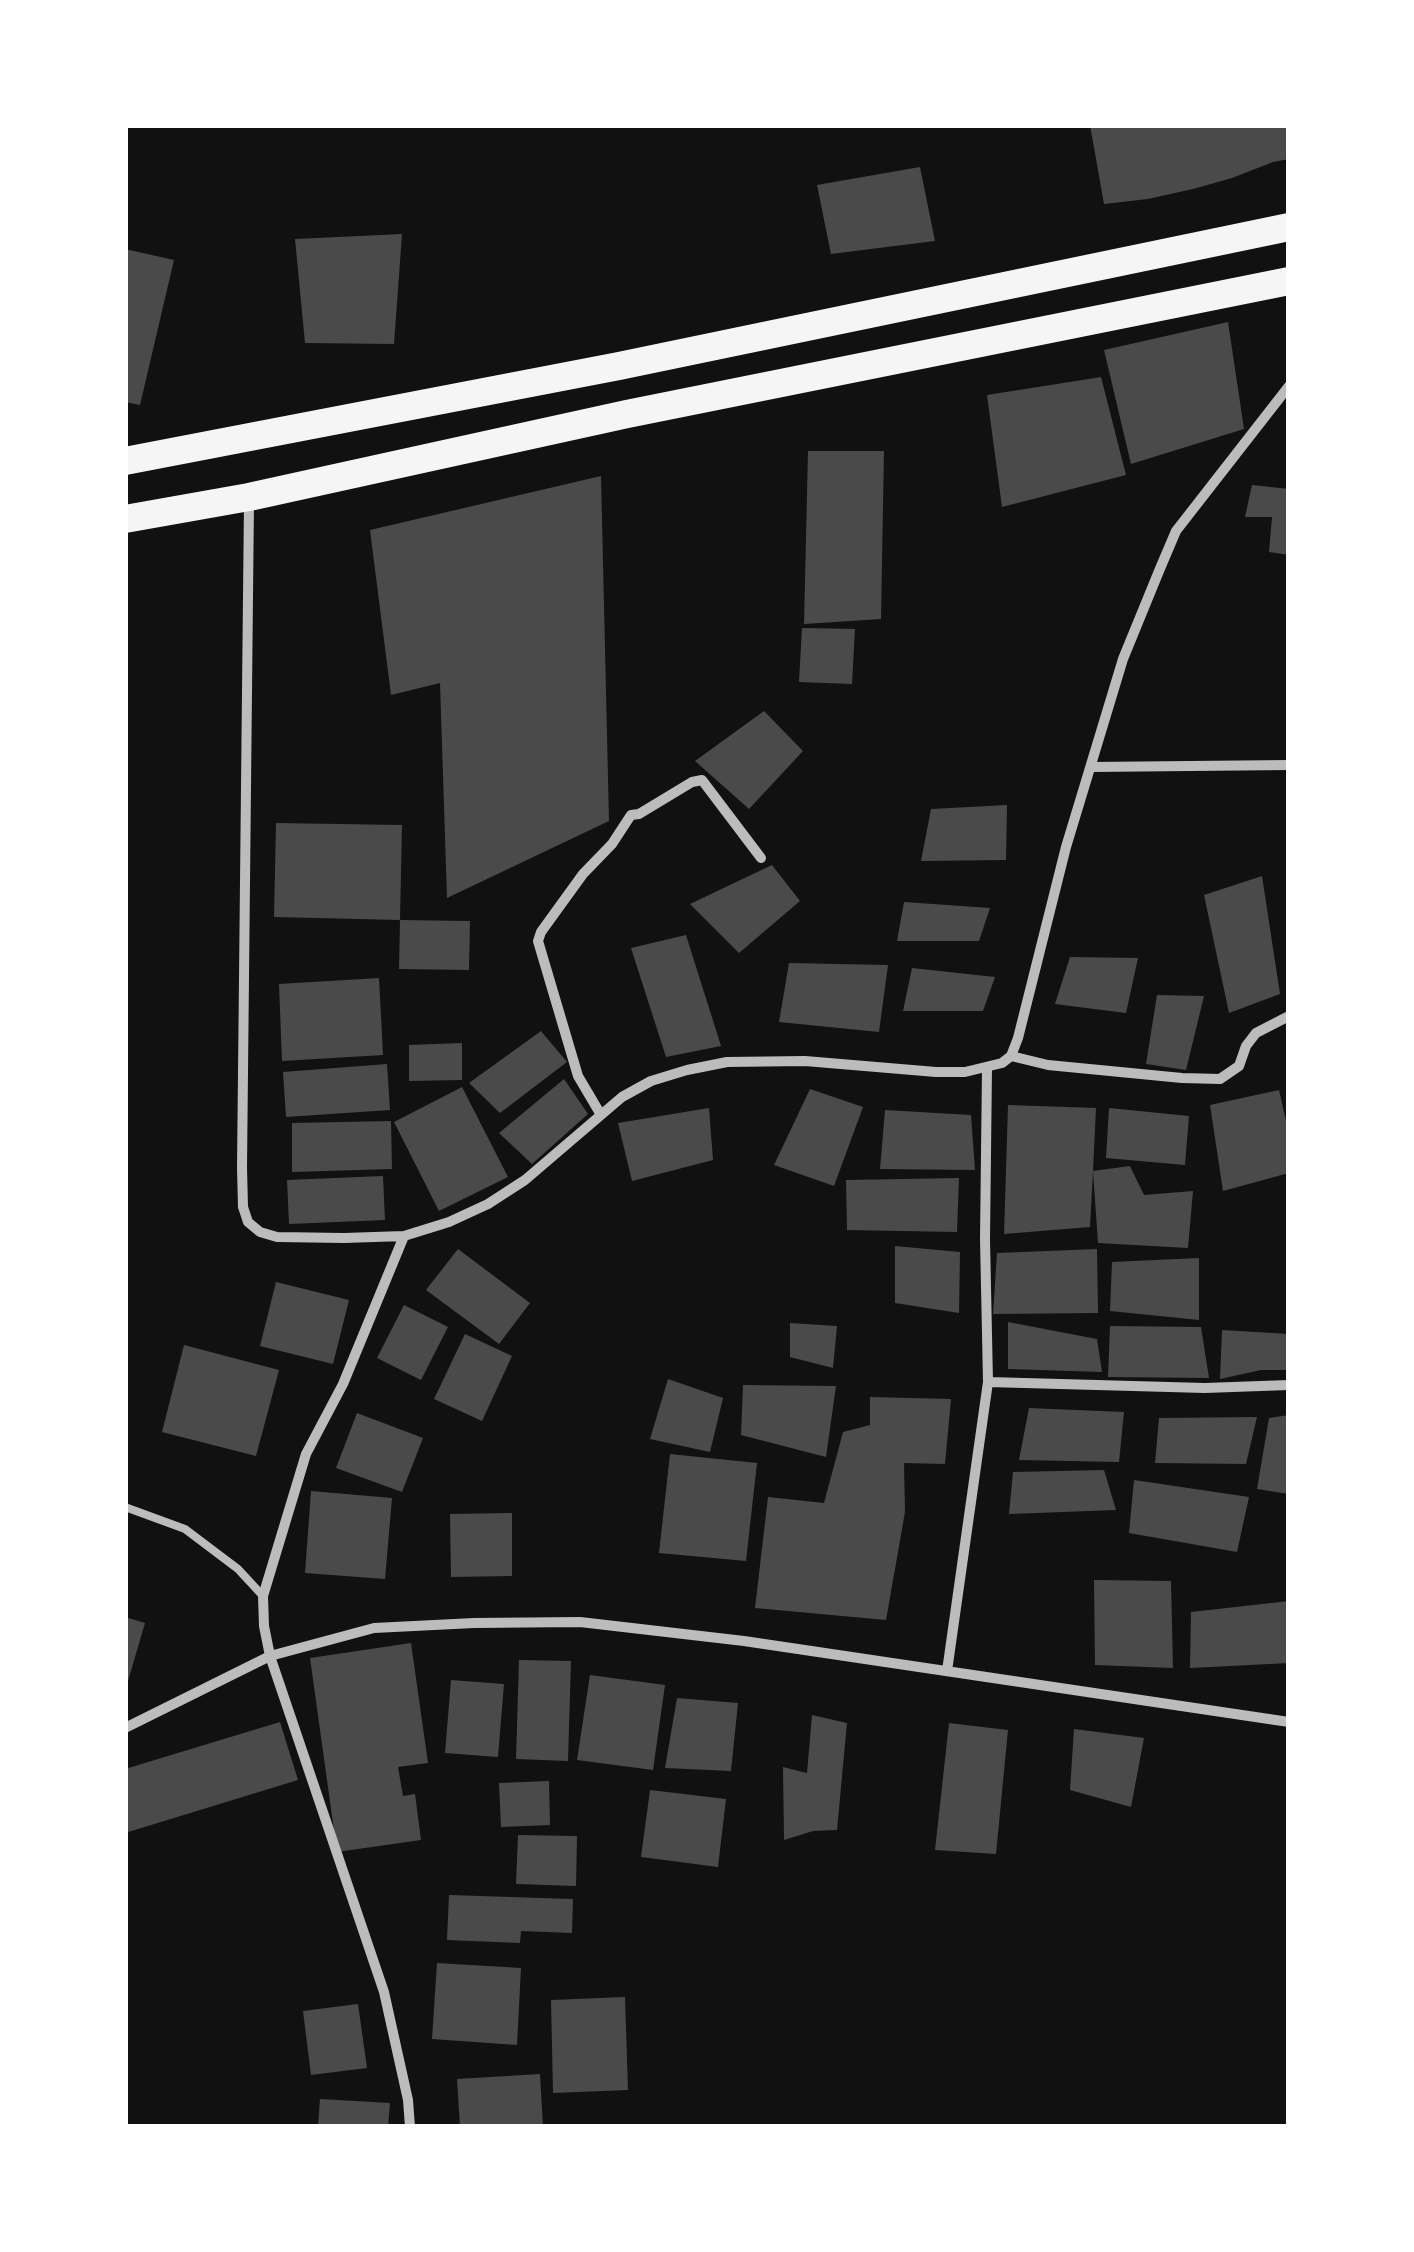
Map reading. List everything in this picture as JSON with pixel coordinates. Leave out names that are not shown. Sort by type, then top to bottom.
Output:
[{"type":"highway","points":[[125,461],[619,366],[1289,227]]},
{"type":"highway","points":[[125,519],[250,497],[627,414],[1289,281]]},
{"type":"highway","points":[[619,366],[627,414]]},
{"type":"street","points":[[250,497],[243,1206],[248,1222],[260,1232],[278,1238],[404,1236],[488,1204],[525,1180],[622,1097],[651,1081],[687,1070],[727,1062],[806,1060],[965,1072],[1002,1063],[1011,1056],[1066,848],[1123,659],[1176,532],[1289,386]]},
{"type":"street","points":[[1092,766],[1289,765]]},
{"type":"street","points":[[601,1115],[578,1076],[538,941],[540,932],[634,813],[639,814],[692,782],[702,780],[761,858]]},
{"type":"street","points":[[1011,1056],[1048,1065],[1220,1078],[1239,1066],[1256,1033],[1289,1016]]},
{"type":"street","points":[[947,1671],[988,1382],[987,1068]]},
{"type":"street","points":[[404,1236],[342,1384],[306,1454],[263,1596],[270,1656],[384,1992],[408,2100],[410,2127]]},
{"type":"street","points":[[988,1382],[1205,1388],[1289,1385]]},
{"type":"street","points":[[125,1728],[270,1656],[374,1628],[474,1622],[580,1622],[744,1641],[1289,1722]]},
{"type":"lane","points":[[125,1507],[185,1529],[238,1570],[263,1596]]},
{"type":"building","points":[[1090,125],[1289,125],[1289,159],[1193,189],[1104,204]]},
{"type":"building","points":[[920,167],[935,241],[831,254],[817,185]]},
{"type":"building","points":[[402,234],[394,344],[305,343],[295,239]]},
{"type":"building","points":[[125,249],[174,260],[140,405],[125,402]]},
{"type":"building","points":[[1228,322],[1244,429],[1131,464],[1104,350]]},
{"type":"building","points":[[1101,377],[1126,475],[1002,507],[987,395]]},
{"type":"building","points":[[808,451],[884,451],[881,619],[804,624]]},
{"type":"building","points":[[601,476],[609,821],[447,898],[440,683],[391,695],[370,530]]},
{"type":"building","points":[[1252,485],[1289,489],[1289,555],[1269,552],[1272,517],[1245,517]]},
{"type":"building","points":[[802,628],[855,629],[852,684],[799,682]]},
{"type":"building","points":[[764,711],[803,751],[749,809],[695,761]]},
{"type":"building","points":[[1007,805],[1006,860],[921,861],[931,809]]},
{"type":"building","points":[[276,823],[402,825],[400,920],[274,917]]},
{"type":"building","points":[[772,865],[800,901],[739,953],[690,904]]},
{"type":"building","points":[[1262,876],[1280,994],[1229,1013],[1204,895]]},
{"type":"building","points":[[904,902],[990,908],[979,941],[897,941]]},
{"type":"building","points":[[400,920],[470,921],[469,970],[399,969]]},
{"type":"building","points":[[686,935],[721,1046],[666,1057],[631,948]]},
{"type":"building","points":[[1070,957],[1138,958],[1126,1013],[1055,1004]]},
{"type":"building","points":[[789,963],[888,965],[879,1032],[779,1022]]},
{"type":"building","points":[[912,968],[995,977],[983,1011],[903,1011]]},
{"type":"building","points":[[379,978],[383,1055],[282,1061],[279,984]]},
{"type":"building","points":[[1157,995],[1204,996],[1186,1070],[1146,1064]]},
{"type":"building","points":[[541,1031],[567,1062],[500,1113],[469,1083]]},
{"type":"building","points":[[462,1043],[462,1080],[409,1081],[409,1045]]},
{"type":"building","points":[[387,1064],[390,1110],[286,1117],[283,1072]]},
{"type":"building","points":[[564,1079],[588,1114],[532,1164],[499,1133]]},
{"type":"building","points":[[462,1087],[508,1177],[439,1211],[394,1122]]},
{"type":"building","points":[[810,1089],[863,1107],[834,1186],[774,1165]]},
{"type":"building","points":[[1279,1090],[1289,1134],[1289,1173],[1223,1191],[1210,1105]]},
{"type":"building","points":[[1008,1105],[1096,1108],[1090,1227],[1004,1234]]},
{"type":"building","points":[[709,1108],[713,1160],[632,1181],[618,1123]]},
{"type":"building","points":[[1109,1108],[1189,1116],[1185,1165],[1106,1158]]},
{"type":"building","points":[[885,1110],[971,1115],[975,1170],[880,1169]]},
{"type":"building","points":[[391,1121],[392,1169],[292,1172],[292,1123]]},
{"type":"building","points":[[1130,1166],[1144,1195],[1193,1191],[1188,1248],[1098,1243],[1093,1171]]},
{"type":"building","points":[[383,1176],[385,1220],[289,1224],[287,1180]]},
{"type":"building","points":[[959,1178],[957,1232],[847,1230],[846,1180]]},
{"type":"building","points":[[895,1246],[960,1252],[959,1313],[895,1303]]},
{"type":"building","points":[[458,1249],[530,1303],[499,1344],[426,1290]]},
{"type":"building","points":[[1097,1249],[1098,1313],[993,1314],[997,1253]]},
{"type":"building","points":[[1199,1258],[1199,1320],[1110,1311],[1112,1262]]},
{"type":"building","points":[[276,1282],[349,1300],[333,1364],[260,1346]]},
{"type":"building","points":[[404,1305],[448,1327],[421,1380],[377,1358]]},
{"type":"building","points":[[1008,1322],[1097,1339],[1102,1372],[1008,1369]]},
{"type":"building","points":[[790,1323],[837,1326],[833,1368],[790,1357]]},
{"type":"building","points":[[1110,1326],[1201,1327],[1209,1378],[1108,1377]]},
{"type":"building","points":[[1222,1330],[1289,1334],[1289,1370],[1261,1370],[1220,1379]]},
{"type":"building","points":[[465,1334],[512,1356],[482,1421],[434,1399]]},
{"type":"building","points":[[184,1345],[279,1370],[256,1456],[162,1432]]},
{"type":"building","points":[[668,1379],[723,1398],[710,1452],[650,1439]]},
{"type":"building","points":[[743,1385],[836,1386],[826,1457],[741,1435]]},
{"type":"building","points":[[870,1397],[951,1399],[945,1464],[904,1463],[905,1512],[886,1620],[755,1608],[768,1497],[824,1503],[843,1432],[870,1425]]},
{"type":"building","points":[[1029,1408],[1124,1412],[1119,1462],[1019,1460]]},
{"type":"building","points":[[357,1413],[423,1438],[402,1492],[336,1468]]},
{"type":"building","points":[[1289,1415],[1289,1494],[1257,1489],[1269,1418]]},
{"type":"building","points":[[1257,1417],[1246,1464],[1155,1463],[1159,1418]]},
{"type":"building","points":[[670,1454],[757,1463],[746,1561],[659,1553]]},
{"type":"building","points":[[1104,1470],[1116,1510],[1009,1514],[1013,1472]]},
{"type":"building","points":[[1134,1480],[1249,1497],[1237,1552],[1129,1533]]},
{"type":"building","points":[[311,1491],[392,1498],[385,1579],[305,1573]]},
{"type":"building","points":[[512,1513],[512,1576],[451,1577],[450,1514]]},
{"type":"building","points":[[1094,1580],[1171,1581],[1173,1668],[1095,1665]]},
{"type":"building","points":[[1289,1601],[1289,1663],[1190,1668],[1191,1612]]},
{"type":"building","points":[[125,1617],[145,1623],[126,1688],[125,1688]]},
{"type":"building","points":[[411,1643],[428,1763],[398,1767],[403,1796],[415,1794],[421,1840],[337,1852],[310,1658]]},
{"type":"building","points":[[519,1660],[571,1661],[568,1761],[516,1759]]},
{"type":"building","points":[[590,1675],[665,1685],[653,1770],[577,1760]]},
{"type":"building","points":[[451,1680],[504,1684],[498,1757],[445,1753]]},
{"type":"building","points":[[677,1698],[738,1703],[731,1771],[665,1768]]},
{"type":"building","points":[[812,1715],[847,1723],[837,1830],[813,1831],[784,1840],[783,1767],[807,1773]]},
{"type":"building","points":[[280,1722],[298,1780],[125,1833],[125,1769]]},
{"type":"building","points":[[949,1723],[1008,1730],[996,1854],[935,1850]]},
{"type":"building","points":[[1074,1729],[1144,1738],[1131,1807],[1070,1790]]},
{"type":"building","points":[[549,1781],[550,1825],[501,1827],[499,1783]]},
{"type":"building","points":[[650,1790],[726,1799],[718,1867],[641,1857]]},
{"type":"building","points":[[518,1835],[577,1836],[576,1886],[516,1884]]},
{"type":"building","points":[[449,1895],[573,1899],[572,1933],[521,1931],[520,1943],[447,1940]]},
{"type":"building","points":[[437,1963],[521,1968],[517,2045],[432,2039]]},
{"type":"building","points":[[625,1997],[628,2090],[553,2093],[551,2000]]},
{"type":"building","points":[[358,2004],[367,2068],[311,2075],[303,2011]]},
{"type":"building","points":[[540,2074],[543,2127],[460,2127],[457,2079]]},
{"type":"building","points":[[320,2099],[390,2103],[388,2127],[318,2127]]}]
